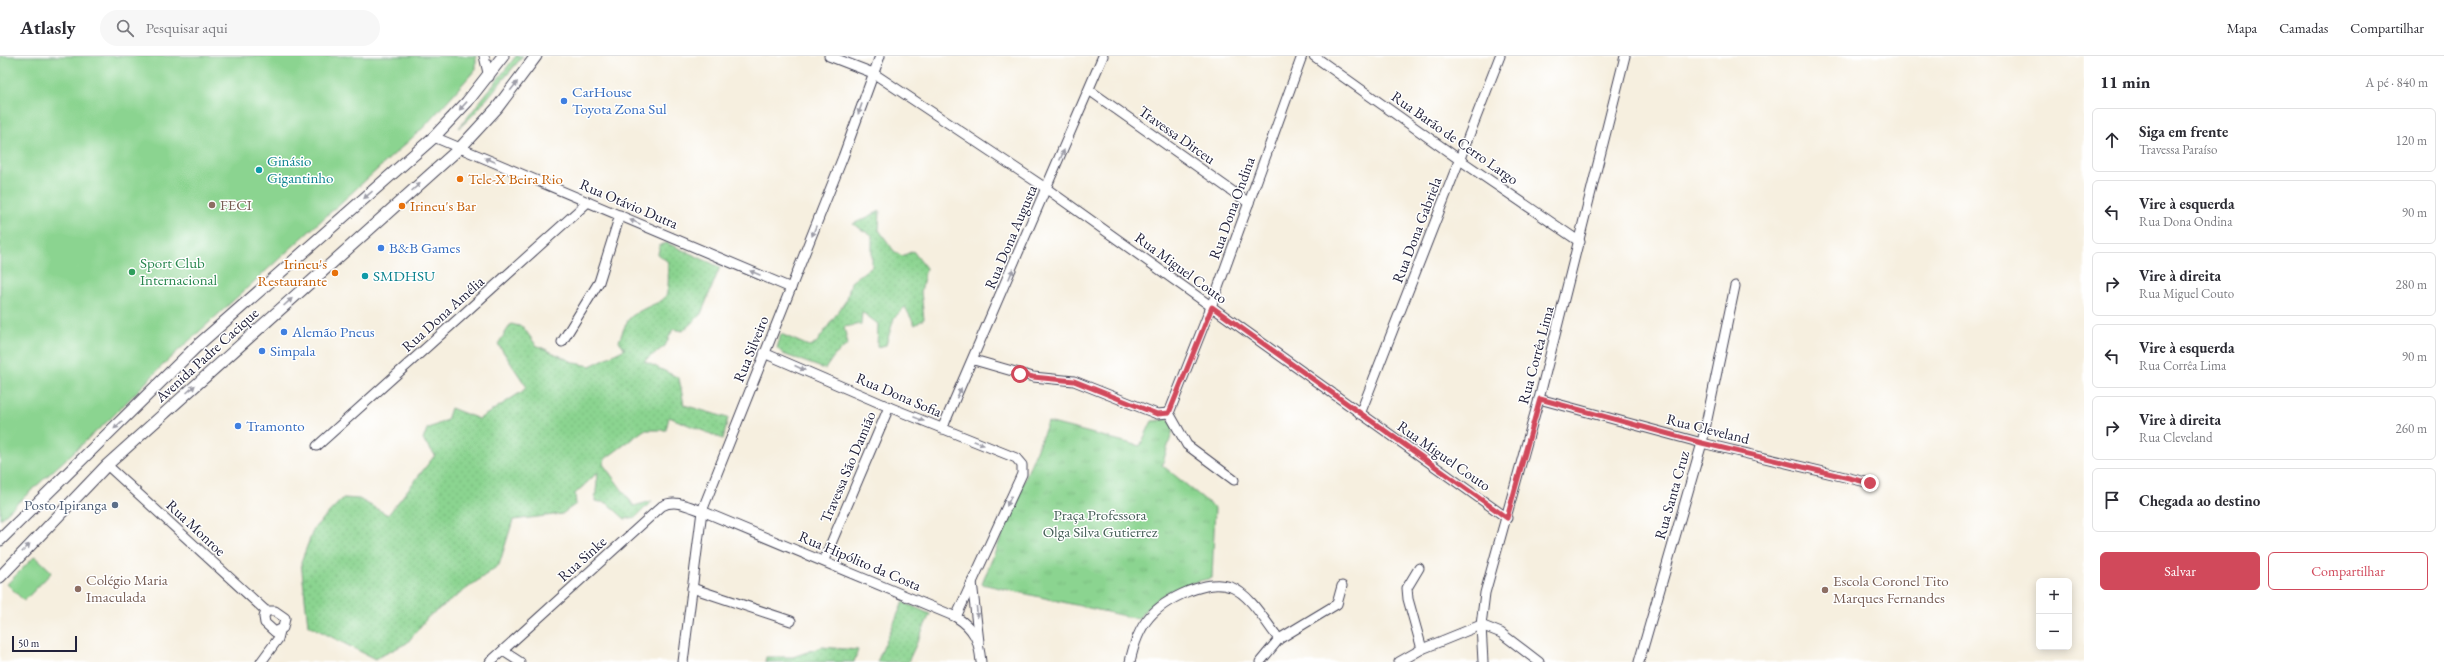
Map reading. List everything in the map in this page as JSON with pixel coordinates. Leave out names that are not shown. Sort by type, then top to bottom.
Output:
[{"type":"main road","name":"Avenida Padre Cacique","points":[[0,540],[198,345],[434,137],[489,77],[503,56]]},
{"type":"main road","name":"Avenida Padre Cacique","points":[[0,577],[107,465],[461,147],[498,106],[536,56]]},
{"type":"street","points":[[484,56],[489,77]]},
{"type":"street","name":"Rua Miguel Couto","points":[[829,56],[873,73],[1047,189],[1507,518]]},
{"type":"street","name":"Rua Silveiro","points":[[683,662],[702,511],[843,157],[880,56]]},
{"type":"street","name":"Rua Dona Augusta","points":[[942,429],[974,360],[1103,56]]},
{"type":"street","name":"Rua Dona Ondina","points":[[1169,413],[1212,307],[1302,56]]},
{"type":"street","name":"Rua Barão de Cerro Largo","points":[[1314,56],[1460,160],[1580,242]]},
{"type":"street","name":"Rua Dona Gabriela","points":[[1360,414],[1500,56]]},
{"type":"street","name":"Rua Corrêa Lima","points":[[1483,662],[1481,625],[1485,593],[1540,399],[1625,56]]},
{"type":"street","name":"Travessa Dirceu","points":[[1089,90],[1249,203]]},
{"type":"street","name":"Rua Otávio Dutra","points":[[434,137],[461,147],[791,288]]},
{"type":"street","name":"Rua Dona Amélia","points":[[317,446],[588,202]]},
{"type":"street","points":[[562,342],[599,282],[620,215]]},
{"type":"street","name":"Rua Santa Cruz","points":[[1639,662],[1702,443],[1735,286]]},
{"type":"street","name":"Rua Dona Sofia","points":[[764,353],[889,407],[1016,458],[1022,465],[1022,474],[972,582]]},
{"type":"street","points":[[974,360],[1033,377],[1074,381],[1157,414],[1169,413],[1187,445],[1234,480]]},
{"type":"street","name":"Rua Cleveland","points":[[1540,399],[1702,443],[1870,483]]},
{"type":"street","name":"Travessa São Damião","points":[[824,560],[889,407]]},
{"type":"street","name":"Rua Monroe","points":[[107,465],[266,611],[275,611],[285,618],[285,624],[280,631]]},
{"type":"street","name":"Rua Sinke","points":[[490,662],[662,506],[668,502],[676,502],[702,511]]},
{"type":"street","name":"Rua Hipólito da Costa","points":[[702,511],[824,560],[956,616],[969,627],[980,643]]},
{"type":"street","points":[[1418,568],[1407,588],[1408,599],[1422,648]]},
{"type":"street","points":[[956,616],[972,582]]},
{"type":"street","points":[[972,582],[981,662]]},
{"type":"street","points":[[1130,662],[1133,646],[1152,613],[1166,601],[1200,587],[1213,584],[1231,587],[1247,599],[1279,639]]},
{"type":"street","points":[[1260,662],[1279,639],[1337,604],[1342,586]]},
{"type":"street","points":[[692,588],[791,621]]},
{"type":"street","points":[[261,662],[278,640],[280,631],[275,632],[265,623],[266,611]]},
{"type":"street","points":[[1399,662],[1422,648],[1481,625],[1501,633],[1539,662]]},
{"type":"street","points":[[503,651],[520,662]]},
{"type":"green space","name":"Sport Club Internacional","points":[[0,56],[476,56],[476,69],[424,127],[168,360],[111,418],[0,519]]},
{"type":"green space","points":[[516,56],[523,56],[473,115],[459,128]]},
{"type":"green space","points":[[880,211],[879,230],[894,251],[902,256],[913,251],[926,268],[921,292],[924,319],[915,325],[905,307],[894,318],[886,345],[877,347],[878,324],[862,312],[861,324],[844,327],[848,344],[834,356],[825,369],[783,354],[777,348],[781,334],[811,347],[817,342],[847,299],[851,282],[872,266],[872,236],[853,224]]},
{"type":"green space","points":[[667,243],[720,267],[701,314],[683,331],[673,329],[665,346],[644,361],[679,378],[684,405],[728,418],[723,439],[669,417],[666,430],[644,430],[605,459],[603,464],[634,506],[652,501],[636,517],[625,519],[607,503],[595,501],[598,472],[575,494],[576,504],[562,514],[513,520],[499,565],[428,617],[407,643],[375,659],[308,625],[301,562],[314,528],[343,498],[359,499],[388,515],[435,455],[423,440],[427,429],[447,420],[451,408],[479,419],[523,391],[526,386],[498,344],[511,324],[523,327],[536,345],[575,363],[590,366],[625,349],[619,341],[630,318],[643,309],[663,300],[666,295],[668,288],[668,262],[658,254],[660,245]]},
{"type":"green space","name":"Praça Professora Olga Silva Gutierrez","points":[[1169,419],[1174,427],[1162,465],[1215,508],[1212,578],[1179,587],[1162,595],[1146,609],[1138,619],[982,584],[1048,422],[1140,446],[1152,421]]},
{"type":"green space","points":[[35,556],[52,572],[24,601],[7,584]]},
{"type":"green space","points":[[903,602],[930,614],[908,662],[877,662]]},
{"type":"green space","points":[[822,647],[858,650],[854,662],[765,662],[766,657],[793,657]]},
{"type":"place","name":"CarHouse Toyota Zona Sul","points":[[564,101]]},
{"type":"place","name":"Ginásio Gigantinho","points":[[259,170]]},
{"type":"place","name":"Tele-X Beira Rio","points":[[460,179]]},
{"type":"place","name":"FECI","points":[[212,205]]},
{"type":"place","name":"Irineu's Bar","points":[[402,206]]},
{"type":"place","name":"B&B Games","points":[[381,248]]},
{"type":"place","name":"Sport Club Internacional","points":[[132,272]]},
{"type":"place","name":"Irineu's Restaurante","points":[[335,273]]},
{"type":"place","name":"SMDHSU","points":[[365,276]]},
{"type":"place","name":"Alemão Pneus","points":[[284,332]]},
{"type":"place","name":"Simpala","points":[[262,351]]},
{"type":"place","name":"Tramonto","points":[[238,426]]},
{"type":"place","name":"Posto Ipiranga","points":[[115,505]]},
{"type":"place","name":"Colégio Maria Imaculada","points":[[78,589]]},
{"type":"place","name":"Escola Coronel Tito Marques Fernandes","points":[[1825,590]]},
{"type":"route","points":[[1020,374],[1033,377],[1074,381],[1093,387],[1157,414],[1169,413],[1173,408],[1212,307],[1507,518],[1540,399],[1702,443],[1870,483]]}]
